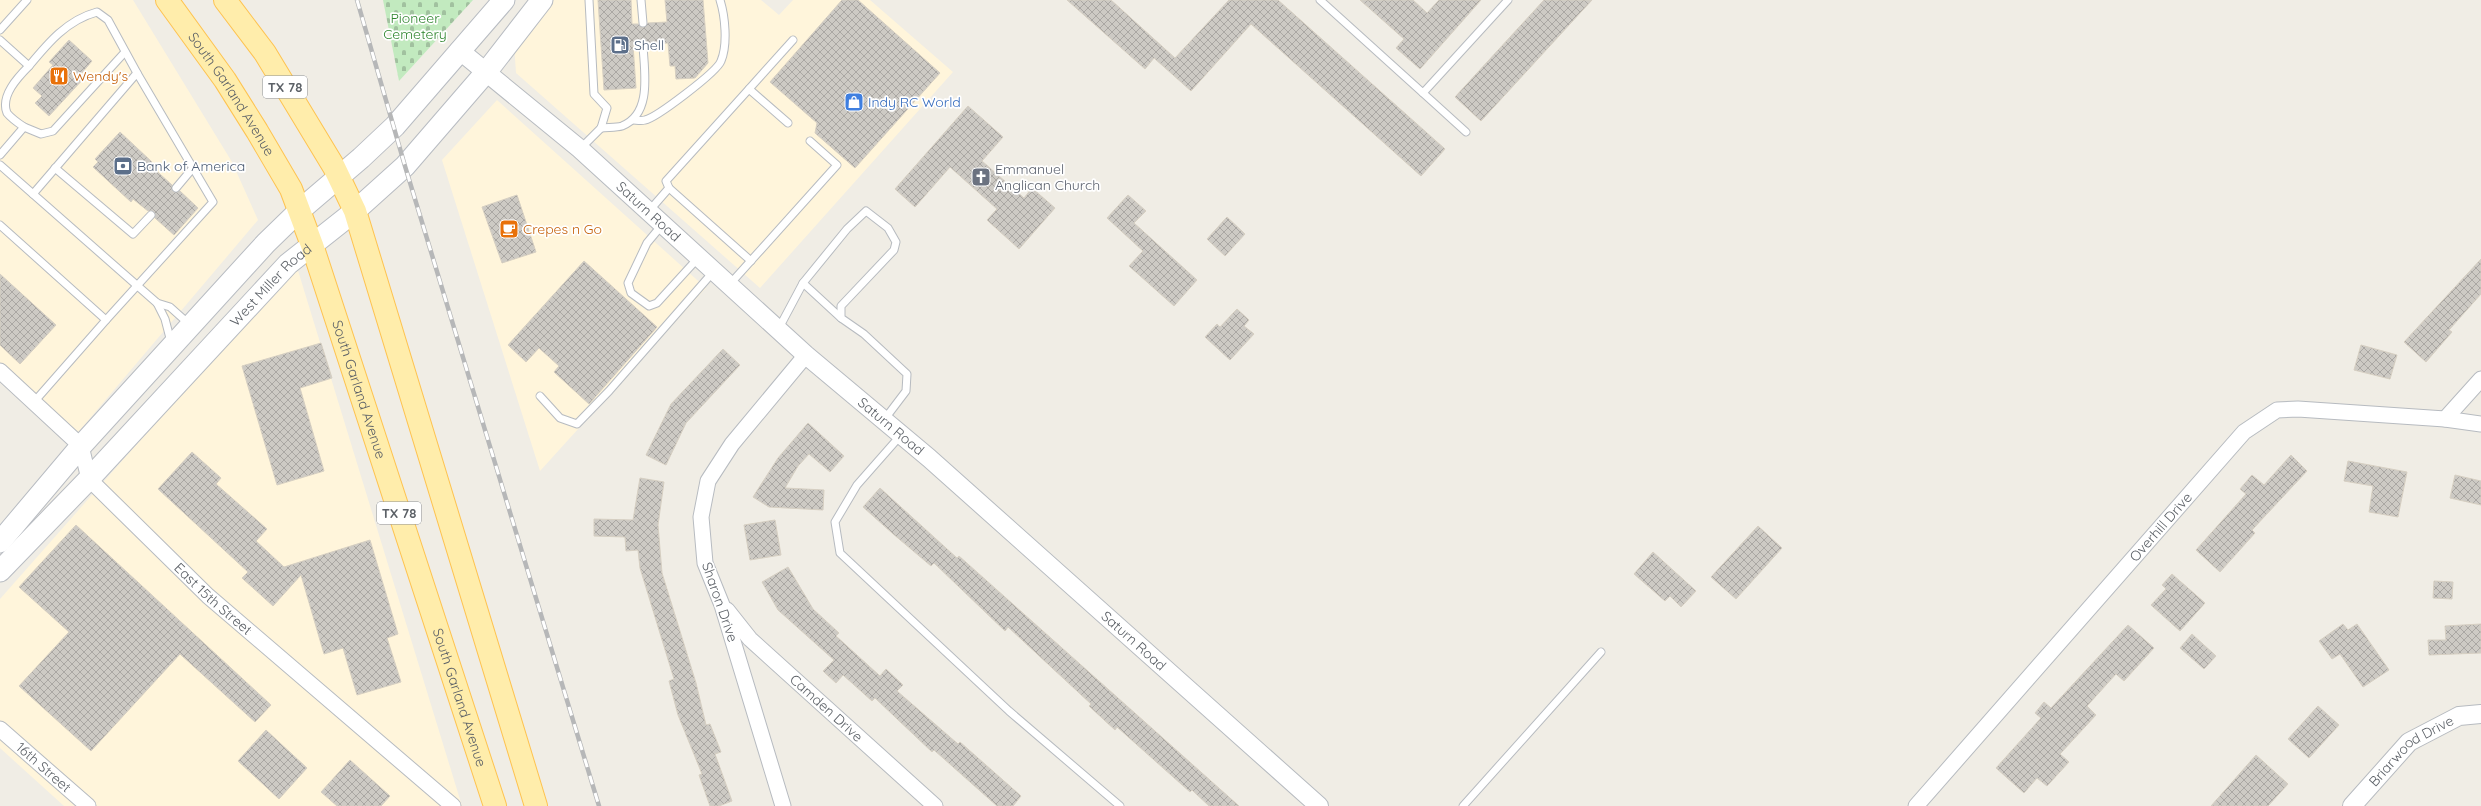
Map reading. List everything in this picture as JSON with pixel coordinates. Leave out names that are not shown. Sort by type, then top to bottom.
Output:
[{"type":"main road","name":"South Garland Avenue","points":[[167,0],[225,80],[258,131],[291,189],[312,245],[495,806]]},
{"type":"main road","name":"TX 78","points":[[226,0],[265,53],[339,177],[355,211],[536,806]]},
{"type":"main road","points":[[0,542],[81,446],[191,326],[299,211],[339,177],[394,126],[504,0]]},
{"type":"main road","name":"West Miller Road","points":[[0,571],[89,479],[288,264],[355,211],[404,166],[487,71],[542,0]]},
{"type":"street","name":"Saturn Road","points":[[459,50],[487,71],[580,149],[806,355],[884,420],[1319,806]]},
{"type":"street","name":"Sharon Drive","points":[[783,806],[722,605],[705,563],[701,517],[708,481],[732,444],[806,355]]},
{"type":"street","points":[[0,371],[81,446],[89,479]]},
{"type":"street","points":[[2445,419],[2481,379]]},
{"type":"street","name":"Overhill Drive","points":[[1916,806],[2244,432],[2277,410],[2298,409],[2445,419],[2481,424]]},
{"type":"street","name":"East 15th Street","points":[[89,479],[208,596],[453,806]]},
{"type":"street","name":"Camden Drive","points":[[722,605],[750,640],[935,806]]},
{"type":"street","name":"Briarwood Drive","points":[[2352,806],[2410,742],[2459,716],[2481,714]]},
{"type":"street","name":"16th Street","points":[[0,729],[88,806]]},
{"type":"lane","points":[[0,30],[27,0]]},
{"type":"lane","points":[[580,149],[601,128],[607,108],[594,94],[589,0]]},
{"type":"lane","points":[[641,0],[643,23]]},
{"type":"lane","points":[[601,128],[622,126],[633,120],[645,120],[657,115],[704,81],[721,62],[724,41],[723,8],[720,0]]},
{"type":"lane","points":[[1320,0],[1466,132]]},
{"type":"lane","points":[[1423,93],[1508,0]]},
{"type":"lane","points":[[34,402],[213,202],[192,169],[108,20],[97,12],[82,16],[56,35],[28,66],[7,90],[4,103],[7,112],[24,128],[41,134],[52,131],[126,52]]},
{"type":"lane","points":[[0,40],[28,66]]},
{"type":"lane","points":[[751,261],[669,188],[666,181],[793,40]]},
{"type":"lane","points":[[633,120],[644,102],[643,44]]},
{"type":"lane","points":[[33,194],[137,72]]},
{"type":"lane","points":[[749,89],[788,123]]},
{"type":"lane","points":[[0,155],[24,128]]},
{"type":"lane","points":[[730,285],[837,165],[810,142]]},
{"type":"lane","points":[[0,165],[156,303],[170,334],[172,347]]},
{"type":"lane","points":[[55,168],[133,234],[151,215]]},
{"type":"lane","points":[[176,188],[192,169]]},
{"type":"lane","points":[[649,211],[669,188]]},
{"type":"lane","points":[[778,329],[804,283],[847,229],[866,211],[888,228],[896,242],[894,250],[841,306],[841,318]]},
{"type":"lane","points":[[663,224],[647,243],[628,282],[631,293],[648,306],[657,303],[699,257]]},
{"type":"lane","points":[[0,225],[106,320]]},
{"type":"lane","points":[[540,396],[560,418],[577,424],[609,391],[714,270]]},
{"type":"lane","points":[[804,283],[841,318],[864,334],[907,374],[906,391],[884,420]]},
{"type":"lane","points":[[156,303],[170,308],[191,326]]},
{"type":"lane","points":[[901,435],[857,485],[835,522],[840,554],[1009,711],[1120,806]]},
{"type":"lane","points":[[1463,806],[1601,652]]},
{"type":"shaded area","points":[[0,0],[133,0],[232,162],[258,220],[69,443],[0,381]]},
{"type":"shaded area","points":[[553,0],[761,0],[779,15],[793,0],[870,0],[953,72],[760,288],[516,73],[514,43]]},
{"type":"shaded area","points":[[497,100],[706,288],[540,471],[442,160]]},
{"type":"shaded area","points":[[296,264],[462,806],[64,806],[0,748],[0,599]]},
{"type":"green space","name":"Pioneer Cemetery","points":[[383,0],[473,0],[399,81]]},
{"type":"building","points":[[598,0],[631,0],[632,24],[638,24],[643,28],[648,23],[667,22],[665,0],[703,0],[708,63],[695,78],[676,79],[675,66],[670,66],[668,43],[648,44],[642,40],[638,45],[633,45],[636,88],[604,90]]},
{"type":"building","name":"Indy RC World","points":[[842,0],[858,0],[940,73],[855,168],[815,133],[817,123],[770,82]]},
{"type":"building","points":[[1067,0],[1111,0],[1175,58],[1229,0],[1278,0],[1445,149],[1421,176],[1251,24],[1191,91],[1154,58],[1145,69]]},
{"type":"building","points":[[1360,0],[1413,0],[1427,13],[1439,0],[1481,0],[1420,69],[1396,48],[1404,39]]},
{"type":"building","points":[[1544,0],[1592,0],[1481,121],[1455,97]]},
{"type":"building","points":[[69,40],[92,61],[81,74],[85,77],[49,116],[35,103],[42,96],[33,88],[53,65],[49,62]]},
{"type":"building","name":"Emmanuel Anglican Church","points":[[968,106],[1003,137],[982,161],[1024,198],[1032,188],[1055,208],[1019,249],[987,220],[997,209],[950,167],[915,207],[895,189]]},
{"type":"building","points":[[120,132],[152,162],[150,165],[172,185],[173,192],[180,191],[198,208],[174,235],[155,218],[154,211],[148,211],[133,199],[131,202],[93,167],[98,162],[95,159]]},
{"type":"building","name":"Crepes n Go","points":[[517,195],[536,252],[502,263],[482,207]]},
{"type":"building","points":[[1128,195],[1146,211],[1134,223],[1197,280],[1174,306],[1129,266],[1143,251],[1107,218]]},
{"type":"building","points":[[1227,217],[1245,234],[1225,256],[1207,239]]},
{"type":"building","points":[[2481,259],[2481,294],[2449,330],[2452,332],[2426,362],[2404,342]]},
{"type":"building","points":[[584,261],[657,327],[589,404],[554,372],[559,366],[539,348],[526,362],[508,345]]},
{"type":"building","points":[[0,274],[56,325],[20,364],[0,345]]},
{"type":"building","points":[[1237,309],[1249,320],[1244,326],[1254,334],[1230,360],[1205,337],[1217,324],[1220,327]]},
{"type":"building","points":[[321,343],[332,378],[300,388],[324,471],[277,485],[242,366]]},
{"type":"building","points":[[2361,345],[2397,355],[2390,379],[2354,370]]},
{"type":"building","points":[[723,349],[740,365],[686,423],[666,465],[646,455],[671,404]]},
{"type":"building","points":[[808,423],[844,456],[830,472],[809,454],[798,466],[785,488],[824,490],[823,510],[769,507],[753,497],[778,458]]},
{"type":"building","points":[[192,452],[221,478],[216,484],[267,529],[256,541],[284,567],[370,540],[398,634],[387,638],[401,682],[357,695],[343,648],[324,654],[301,575],[273,606],[242,578],[248,572],[158,489]]},
{"type":"building","points":[[2291,455],[2307,471],[2252,530],[2255,533],[2220,572],[2196,550],[2246,494],[2240,489],[2252,475],[2264,485]]},
{"type":"building","points":[[2348,461],[2407,472],[2398,517],[2369,512],[2373,486],[2344,481]]},
{"type":"building","points":[[2455,475],[2481,481],[2481,505],[2450,498]]},
{"type":"building","points":[[640,478],[664,482],[658,525],[662,573],[696,683],[706,725],[710,724],[721,752],[715,754],[732,801],[719,806],[710,806],[699,775],[702,774],[678,715],[669,681],[674,679],[640,568],[638,550],[626,551],[625,537],[594,536],[594,519],[633,520]]},
{"type":"building","points":[[880,488],[957,558],[959,556],[1239,806],[1209,806],[1192,790],[1190,792],[1117,727],[1115,730],[1089,706],[1091,704],[1008,627],[1005,631],[934,563],[931,566],[892,533],[863,507]]},
{"type":"building","points":[[775,520],[781,555],[750,560],[744,525]]},
{"type":"building","points":[[76,525],[271,705],[255,722],[180,654],[91,751],[19,686],[69,632],[19,587]]},
{"type":"building","points":[[1758,526],[1782,548],[1736,599],[1711,577]]},
{"type":"building","points":[[1653,552],[1696,591],[1681,607],[1670,596],[1665,601],[1634,574]]},
{"type":"building","points":[[788,567],[813,609],[839,633],[836,636],[880,676],[886,669],[903,685],[897,691],[958,744],[960,742],[1021,796],[1013,806],[997,806],[934,750],[932,752],[875,698],[872,701],[843,675],[836,683],[823,671],[834,660],[778,610],[762,582]]},
{"type":"building","points":[[2172,574],[2205,603],[2180,631],[2151,605],[2166,589],[2162,585]]},
{"type":"building","points":[[2434,581],[2453,582],[2452,599],[2433,598]]},
{"type":"building","points":[[2343,624],[2348,630],[2357,624],[2389,670],[2363,687],[2340,654],[2332,659],[2319,641]]},
{"type":"building","points":[[2481,624],[2481,653],[2429,655],[2428,640],[2446,640],[2445,626]]},
{"type":"building","points":[[2128,625],[2154,648],[2124,681],[2116,674],[2087,706],[2096,715],[2060,754],[2069,762],[2047,786],[2037,778],[2024,793],[1996,768],[2041,718],[2035,713],[2044,702],[2051,708]]},
{"type":"building","points":[[2192,634],[2216,656],[2204,669],[2180,648]]},
{"type":"building","points":[[2318,706],[2339,725],[2309,758],[2288,739]]},
{"type":"building","points":[[266,730],[307,768],[279,799],[238,761]]},
{"type":"building","points":[[2256,755],[2288,784],[2268,806],[2211,806]]},
{"type":"building","points":[[350,760],[390,796],[381,806],[337,806],[321,792]]},
{"type":"railway","points":[[357,0],[405,166],[599,806]]},
{"type":"place","name":"Shell","points":[[620,45]]},
{"type":"place","name":"Wendy's","points":[[59,76]]},
{"type":"place","name":"Indy RC World","points":[[854,102]]},
{"type":"place","name":"Bank of America","points":[[123,166]]},
{"type":"place","name":"Emmanuel Anglican Church","points":[[981,177]]},
{"type":"place","name":"Crepes n Go","points":[[509,229]]}]
